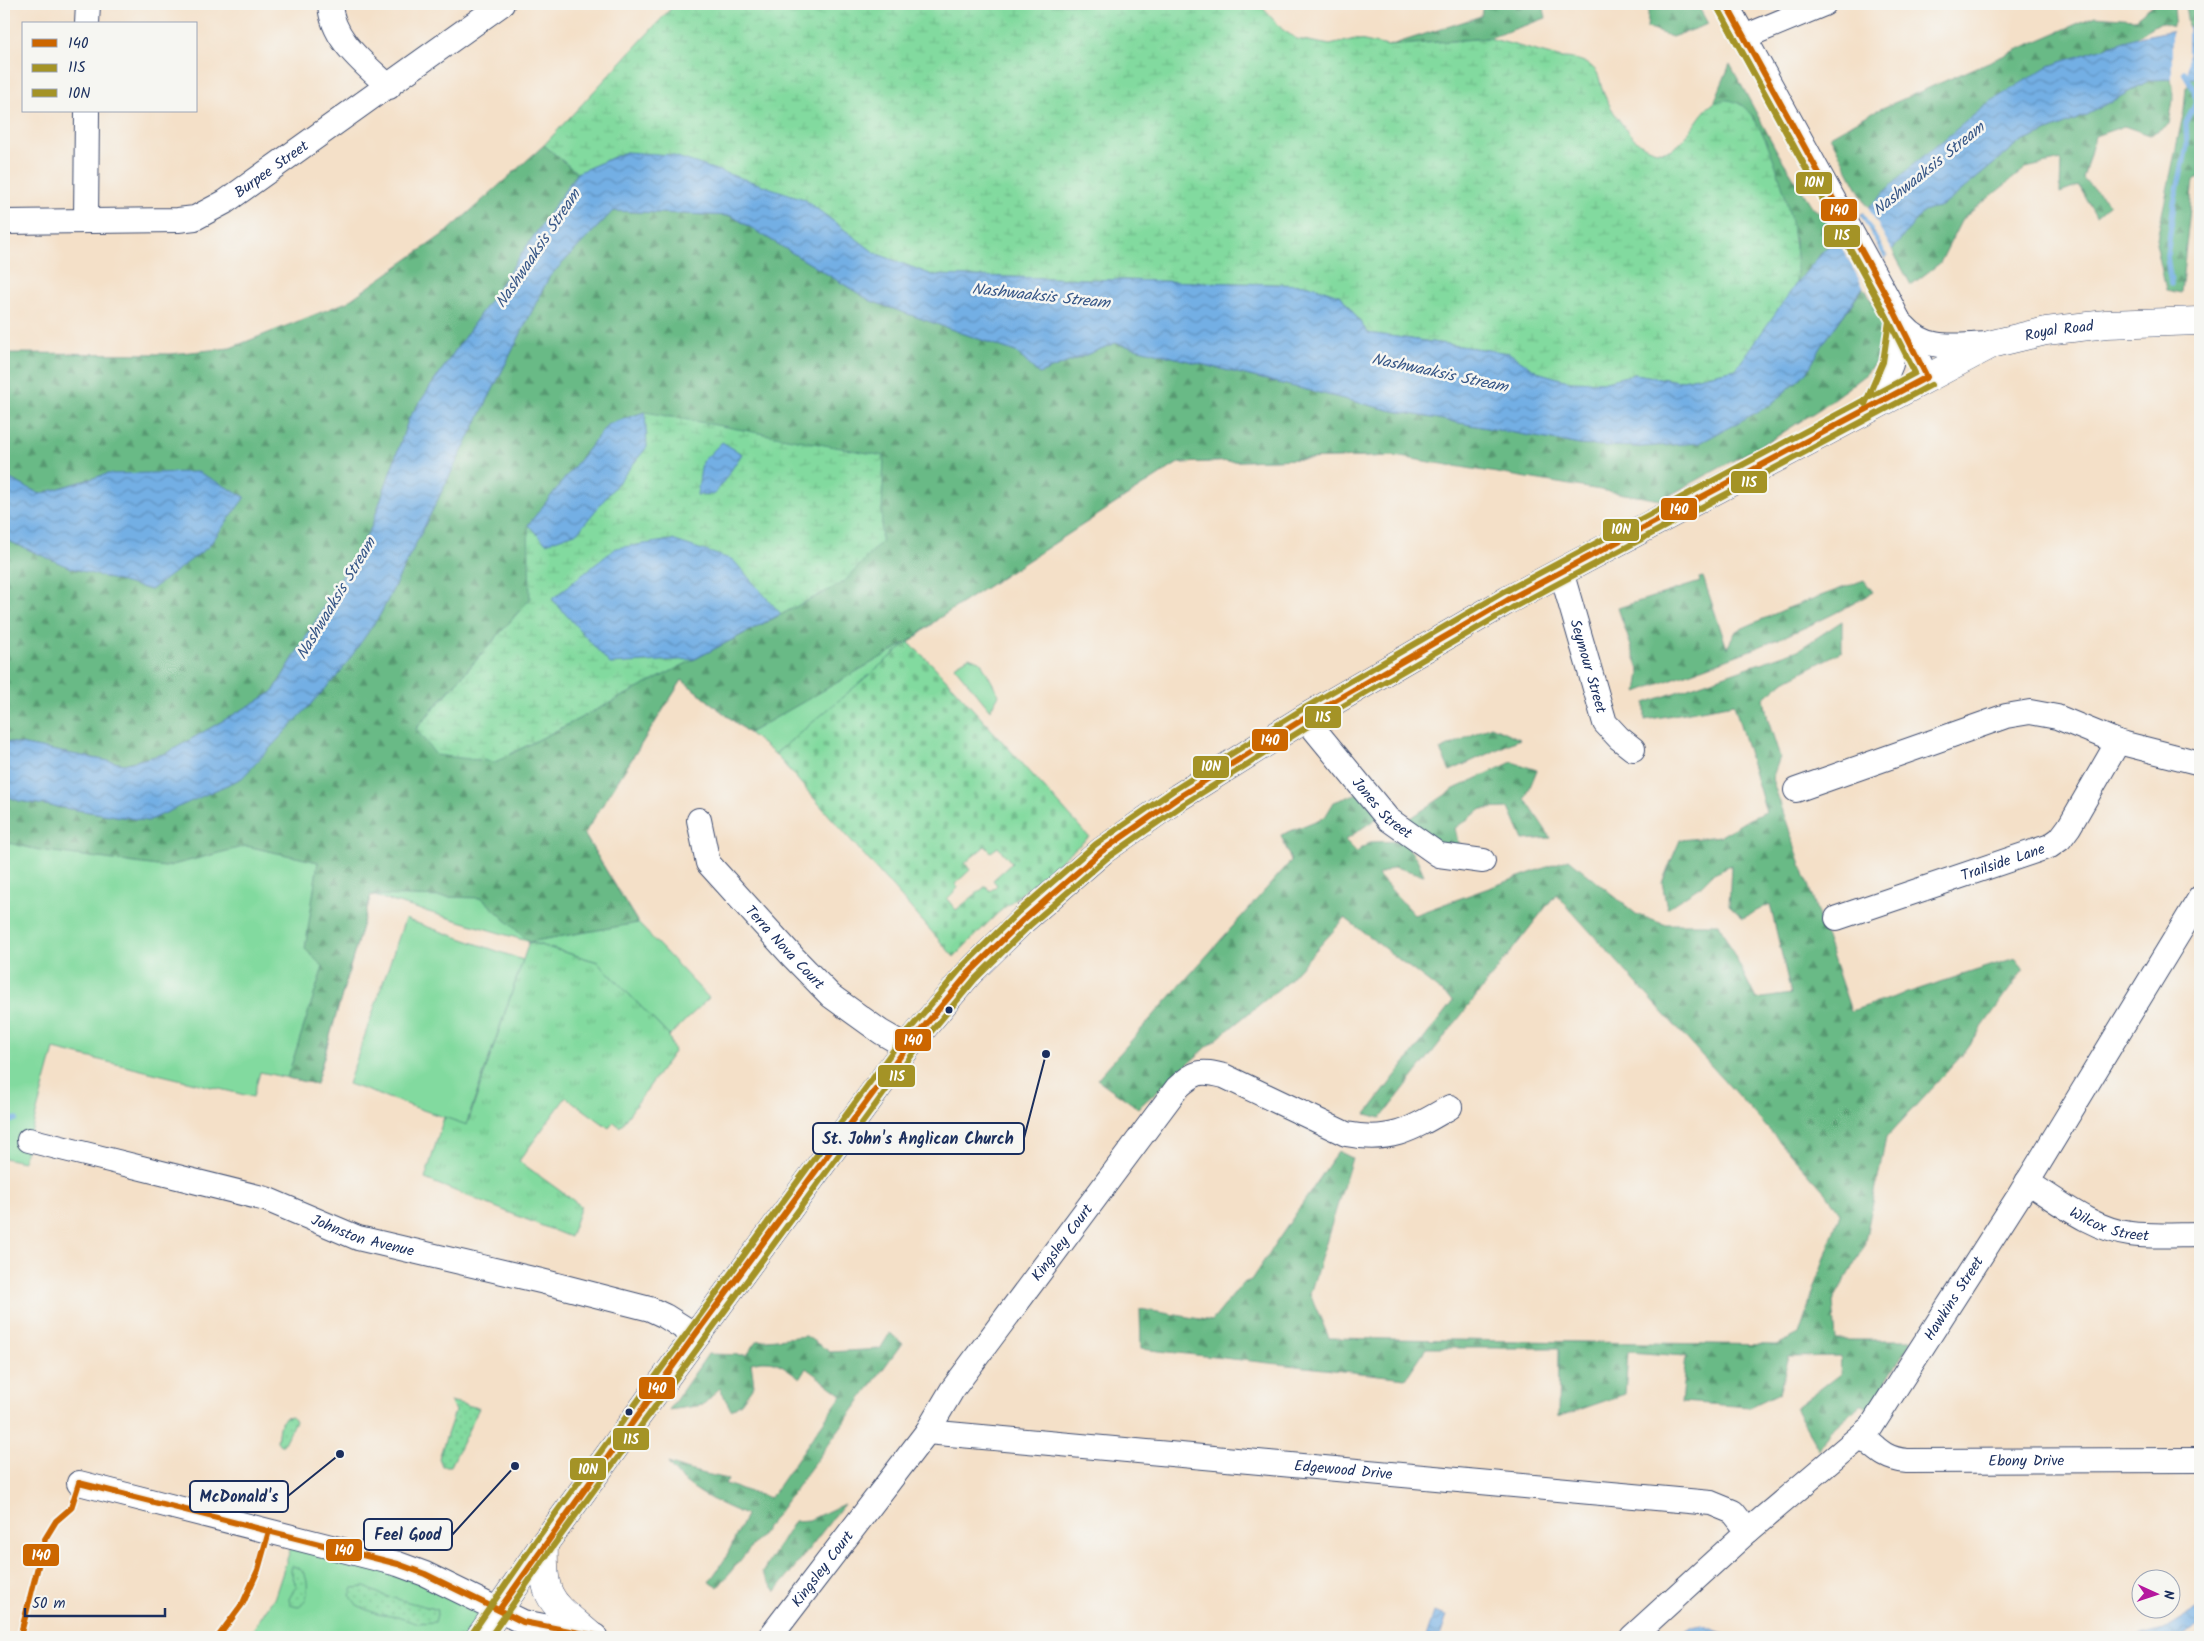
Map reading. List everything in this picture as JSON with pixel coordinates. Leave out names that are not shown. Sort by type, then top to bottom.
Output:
[{"type":"main road","name":"Royal Road","points":[[480,1637],[544,1544],[906,1046],[969,973],[1023,920],[1102,851],[1179,796],[1305,718],[1561,571],[1606,549],[1992,344],[2046,330],[2106,324],[2200,321]]},
{"type":"main road","points":[[544,1544],[543,1572],[548,1594],[556,1605],[593,1637]]},
{"type":"street","points":[[88,4],[88,22]]},
{"type":"street","points":[[330,4],[331,19],[341,39],[388,87]]},
{"type":"street","name":"Burpee Street","points":[[4,222],[178,220],[195,218],[225,202],[502,4]]},
{"type":"street","points":[[1726,4],[1887,297],[1927,377]]},
{"type":"street","points":[[1744,37],[1824,4]]},
{"type":"street","points":[[86,221],[87,112]]},
{"type":"street","points":[[1898,319],[1913,336],[1925,343],[1951,346],[1992,344]]},
{"type":"street","points":[[1873,407],[1891,364],[1898,319]]},
{"type":"street","name":"Seymour Street","points":[[1561,571],[1605,723],[1633,749]]},
{"type":"street","points":[[1796,790],[2006,716],[2030,712],[2057,717],[2118,742],[2200,763]]},
{"type":"street","name":"Jones Street","points":[[1305,718],[1388,819],[1439,855],[1483,861]]},
{"type":"street","name":"Trailside Lane","points":[[1837,918],[2050,846],[2060,839],[2069,827],[2118,742]]},
{"type":"street","name":"Terra Nova Court","points":[[699,820],[708,863],[794,958],[832,996],[881,1032],[906,1046]]},
{"type":"street","name":"Hawkins Street","points":[[1632,1637],[1748,1531],[1862,1436],[1880,1416],[2027,1182],[2200,898]]},
{"type":"street","name":"Kingsley Court","points":[[770,1637],[927,1432],[952,1390],[1177,1088],[1192,1074],[1204,1072],[1224,1076],[1346,1134],[1363,1137],[1381,1138],[1401,1133],[1450,1107]]},
{"type":"street","name":"Johnston Avenue","points":[[28,1140],[266,1199],[358,1238],[553,1284],[650,1310],[665,1316],[695,1335]]},
{"type":"street","name":"Wilcox Street","points":[[2027,1182],[2085,1218],[2111,1229],[2130,1234],[2200,1235]]},
{"type":"street","name":"Edgewood Drive","points":[[927,1432],[1711,1503],[1726,1507],[1733,1512],[1748,1531]]},
{"type":"street","name":"Ebony Drive","points":[[1862,1436],[1892,1460],[2200,1460]]},
{"type":"street","points":[[79,1483],[398,1564],[425,1574],[523,1622],[593,1637]]},
{"type":"green space","points":[[675,4],[1259,4],[1283,30],[1297,39],[1330,45],[1355,39],[1388,46],[1489,38],[1562,58],[1576,59],[1585,62],[1596,71],[1609,104],[1632,136],[1644,146],[1661,151],[1673,148],[1684,139],[1711,105],[1723,100],[1738,103],[1750,114],[1762,133],[1782,185],[1794,241],[1797,265],[1796,282],[1779,310],[1736,369],[1678,381],[1635,374],[1602,382],[1568,381],[1540,373],[1509,353],[1368,333],[1341,296],[1309,285],[932,275],[875,253],[804,199],[626,152],[577,173],[544,145]]},
{"type":"green space","points":[[1483,4],[1543,4],[1546,18],[1489,38],[1388,46],[1481,16]]},
{"type":"green space","points":[[1649,4],[1697,4],[1708,24],[1672,37],[1647,28]]},
{"type":"green space","points":[[2154,4],[2174,4],[2175,20],[2172,26],[2161,22],[2134,38],[2049,66],[1914,164],[1868,208],[1830,136],[1873,112],[2095,16],[2135,19]]},
{"type":"green space","points":[[2185,4],[2200,4],[2200,25],[2188,26]]},
{"type":"green space","points":[[1730,64],[1778,153],[1813,208],[1826,217],[1837,237],[1796,284],[1795,239],[1714,103]]},
{"type":"green space","points":[[2200,75],[2200,177],[2193,180],[2181,293],[2166,290],[2156,243],[2184,110],[2188,78]]},
{"type":"green space","points":[[2171,79],[2174,94],[2169,124],[2150,135],[2124,126],[2095,136],[2083,179],[2110,204],[2096,216],[2079,186],[2060,193],[2061,160],[2026,168],[1962,219],[1940,263],[1911,285],[1892,250],[1922,212],[1944,205],[2019,143],[2087,115],[2150,80]]},
{"type":"green space","points":[[544,145],[577,173],[409,418],[371,528],[273,692],[167,753],[124,764],[4,741],[4,539],[71,568],[107,474],[40,494],[4,476],[4,353],[171,354],[230,348],[347,302],[448,231]]},
{"type":"green space","points":[[613,211],[732,216],[871,301],[1016,352],[1039,374],[1115,343],[1389,410],[1580,445],[1641,447],[1736,423],[1770,405],[1807,372],[1823,344],[1864,287],[1883,324],[1885,343],[1877,361],[1866,374],[1821,408],[1776,437],[1661,500],[1394,456],[1178,463],[939,618],[908,642],[749,733],[682,680],[584,834],[638,923],[529,942],[482,898],[371,895],[316,1084],[287,1078],[323,967],[305,949],[318,862],[246,846],[165,867],[39,850],[4,842],[4,795],[19,801],[148,821],[380,615],[549,277]],"holes":[[[844,582],[495,762],[416,728],[530,599]]]},
{"type":"green space","points":[[549,277],[1770,405],[1864,287],[1883,324],[1877,361],[1852,385],[1776,437],[1394,456],[1178,463],[939,618],[775,754],[682,680],[584,834],[638,923],[709,998],[669,1036],[598,962],[371,895],[316,1084],[260,1072],[253,1097],[54,1049],[23,1162],[4,1158],[4,795],[19,801],[242,778]]},
{"type":"green space","points":[[645,412],[884,456],[881,542],[844,582],[495,762],[436,755],[416,729],[530,599],[528,525],[608,424]]},
{"type":"green space","points":[[1703,577],[1727,648],[1736,631],[1788,608],[1864,580],[1873,592],[1845,608],[1788,635],[1637,692],[1640,673],[1618,608],[1700,582],[1699,578]]},
{"type":"green space","points":[[1842,621],[1842,651],[1783,682],[1764,698],[1768,720],[1780,757],[1772,779],[1851,1011],[2015,958],[2024,969],[1963,1054],[1886,1138],[1864,1246],[1833,1301],[1836,1340],[1912,1340],[1869,1409],[1860,1405],[1830,1431],[1819,1450],[1795,1408],[1840,1374],[1841,1356],[1789,1357],[1779,1393],[1750,1407],[1681,1402],[1686,1356],[1628,1352],[1625,1394],[1558,1417],[1559,1348],[1426,1348],[1406,1378],[1141,1349],[1140,1309],[1212,1321],[1243,1283],[1251,1280],[1338,1151],[1352,1158],[1310,1294],[1329,1338],[1777,1345],[1799,1334],[1840,1213],[1826,1193],[1556,894],[1381,1118],[1366,1114],[1453,1001],[1345,918],[1286,983],[1207,1047],[1138,1108],[1097,1079],[1291,861],[1281,835],[1325,817],[1334,802],[1358,793],[1380,816],[1345,840],[1357,852],[1370,842],[1403,841],[1417,859],[1424,875],[1394,867],[1378,875],[1414,915],[1569,859],[1636,914],[1663,924],[1719,924],[1756,999],[1791,994],[1770,904],[1743,918],[1729,905],[1731,865],[1714,873],[1701,886],[1667,908],[1662,882],[1680,840],[1721,836],[1749,819],[1766,812],[1734,704],[1645,720],[1645,703],[1798,650]]},
{"type":"green space","points":[[908,642],[932,664],[1089,837],[998,913],[954,957],[775,754]],"holes":[[[985,846],[991,852],[998,847],[1012,863],[993,880],[997,885],[991,891],[986,886],[956,910],[947,899],[958,888],[955,884],[970,870],[965,863]]]},
{"type":"green space","points":[[969,657],[981,662],[999,695],[990,710],[954,666]]},
{"type":"green space","points":[[1491,726],[1520,739],[1450,771],[1440,750]]},
{"type":"green space","points":[[1512,762],[1537,770],[1525,799],[1551,838],[1523,840],[1509,808],[1482,809],[1455,828],[1459,847],[1436,846],[1405,822],[1454,789]]},
{"type":"green space","points":[[405,919],[523,960],[466,1125],[348,1084]]},
{"type":"green space","points":[[529,942],[598,962],[669,1036],[674,1052],[620,1127],[614,1122],[609,1128],[566,1097],[519,1161],[581,1206],[570,1237],[425,1179],[444,1117],[467,1125]]},
{"type":"green space","points":[[890,1333],[902,1343],[767,1528],[718,1587],[709,1582],[725,1559],[746,1515],[725,1506],[693,1488],[668,1463],[688,1470],[728,1479],[725,1484],[770,1498],[842,1395],[806,1368],[800,1378],[777,1363],[759,1361],[751,1363],[754,1385],[741,1403],[731,1410],[720,1388],[703,1405],[669,1410],[708,1354],[747,1355],[757,1341],[806,1336],[830,1352],[880,1349]]},
{"type":"green space","points":[[450,1401],[479,1408],[451,1466],[442,1466],[439,1458],[455,1411]]},
{"type":"green space","points":[[292,1416],[295,1421],[283,1445],[280,1445],[277,1441],[279,1427],[285,1417]]},
{"type":"green space","points":[[844,1504],[776,1591],[762,1573],[794,1521],[809,1520]]},
{"type":"green space","points":[[294,1538],[499,1610],[480,1637],[248,1637],[275,1596]]},
{"type":"green space","points":[[292,1566],[300,1568],[305,1575],[307,1583],[306,1600],[298,1607],[290,1605],[289,1599],[296,1586],[291,1571]]},
{"type":"green space","points":[[365,1587],[382,1595],[438,1610],[435,1622],[416,1623],[397,1617],[377,1614],[357,1605],[350,1595],[353,1588]]},
{"type":"water","name":"Nashwaaksis Stream","points":[[2200,25],[2200,75],[2195,78],[2150,80],[2087,115],[2019,143],[1944,205],[1923,212],[1873,273],[1823,344],[1807,372],[1770,405],[1700,443],[1641,447],[1580,445],[1389,410],[1115,343],[1039,374],[1016,352],[871,301],[732,216],[613,211],[549,277],[380,615],[339,674],[242,778],[148,821],[19,801],[4,795],[4,741],[124,764],[167,753],[273,692],[371,528],[409,418],[577,173],[626,152],[671,155],[804,199],[875,253],[932,275],[1309,285],[1341,296],[1368,333],[1509,353],[1540,373],[1568,381],[1602,382],[1635,374],[1678,381],[1736,369],[1796,284],[1825,249],[1914,164],[1990,102],[2049,66],[2134,38]]},
{"type":"water","points":[[645,412],[647,447],[578,532],[546,543],[528,525],[608,424]]},
{"type":"water","points":[[722,442],[742,454],[715,494],[697,495],[702,462]]},
{"type":"water","points":[[198,472],[245,497],[208,547],[151,590],[71,568],[4,539],[4,476],[40,494],[107,474]]},
{"type":"water","points":[[672,540],[733,560],[781,614],[695,659],[610,664],[552,599],[616,548]]},
{"type":"water","points":[[2200,1607],[2200,1625],[2179,1637],[2137,1637],[2163,1630]]},
{"type":"water","points":[[1434,1612],[1447,1616],[1440,1637],[1426,1637]]},
{"type":"water","points":[[1701,1625],[1730,1637],[1676,1637],[1691,1627]]},
{"type":"pier","points":[[2188,26],[2188,81],[2172,81],[2172,28]]},
{"type":"pier","points":[[1867,205],[1893,252],[1889,258],[1862,210]]},
{"type":"pier","points":[[1859,213],[1886,262],[1865,290],[1835,235]]},
{"type":"waterway","points":[[2171,284],[2167,256],[2174,203],[2187,146],[2186,123],[2196,103],[2194,89],[2184,72]]},
{"type":"waterway","points":[[4,1123],[16,1119]]},
{"type":"transit line","name":"140","points":[[499,1610],[695,1335],[907,1047],[969,973],[1023,920],[1102,851],[1179,797],[1305,718],[1508,600],[1927,377],[1887,297],[1726,4]]},
{"type":"transit line","name":"11S","points":[[1718,8],[1889,321],[1883,362],[1865,404]]},
{"type":"transit line","name":"10N","points":[[473,1632],[537,1539],[900,1041],[962,967],[1017,913],[1096,844],[1174,790],[1301,710],[1504,592],[1915,373],[1879,301],[1718,8]]},
{"type":"transit line","name":"11S","points":[[490,1637],[551,1549],[914,1052],[975,979],[1029,926],[1107,858],[1184,804],[1310,725],[1512,608],[1931,385]]},
{"type":"transit line","name":"140","points":[[79,1483],[398,1564],[425,1574],[523,1622],[601,1637]]},
{"type":"transit line","name":"140","points":[[20,1637],[45,1539],[56,1521],[71,1508],[79,1483]]},
{"type":"transit line","name":"140","points":[[218,1637],[243,1603],[258,1570],[269,1531]]},
{"type":"place","name":"St. John's Anglican Church","points":[[1046,1054]]},
{"type":"place","name":"McDonald's","points":[[340,1454]]},
{"type":"place","name":"Feel Good","points":[[515,1466]]}]
